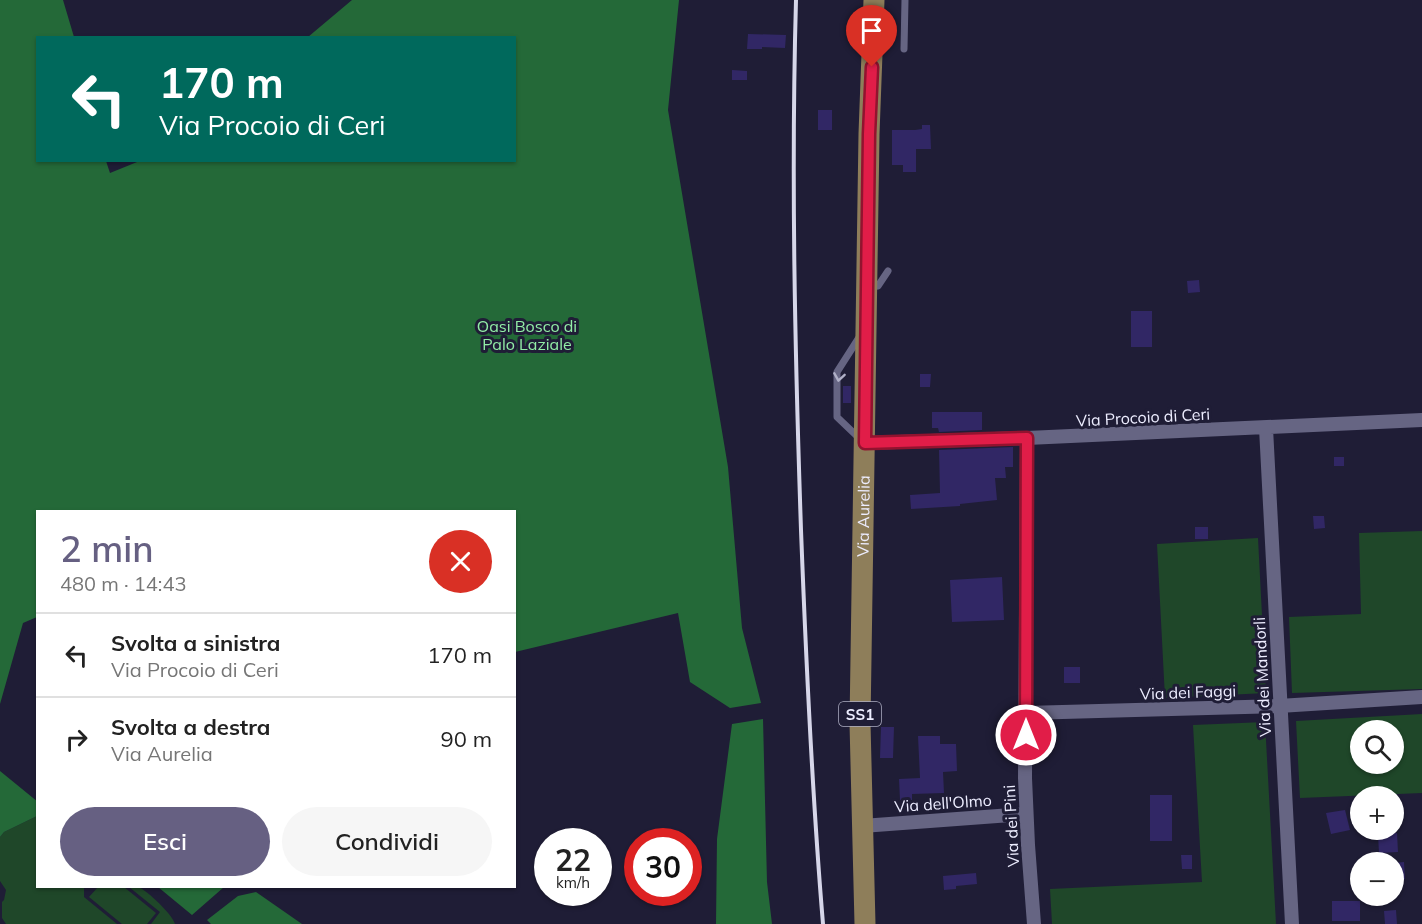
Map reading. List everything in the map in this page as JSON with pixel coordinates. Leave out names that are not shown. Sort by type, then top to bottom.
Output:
[{"type":"main road","points":[[861,0],[862,54],[869,134]]},
{"type":"main road","name":"Via Aurelia","points":[[865,924],[860,723],[869,134],[874,0]]},
{"type":"street","name":"Via Procoio di Ceri","points":[[865,443],[1422,420]]},
{"type":"street","name":"Via dei Mandorli","points":[[1266,428],[1292,924]]},
{"type":"street","name":"Via dei Pini","points":[[1027,438],[1026,814],[1034,924]]},
{"type":"street","name":"Via dei Faggi","points":[[1026,713],[1279,706],[1422,697]]},
{"type":"street","name":"Via dell'Olmo","points":[[862,826],[1026,814]]},
{"type":"lane","points":[[904,50],[905,0]]},
{"type":"lane","points":[[867,287],[878,286],[888,271]]},
{"type":"lane","points":[[865,443],[837,417],[837,372],[867,327]]},
{"type":"green space","name":"Oasi Bosco di Palo Laziale","points":[[0,0],[63,0],[74,36],[36,36],[36,162],[106,162],[110,173],[137,162],[516,162],[516,36],[309,36],[352,0],[679,0],[668,110],[728,467],[742,628],[761,703],[730,708],[690,682],[678,613],[516,652],[516,510],[36,510],[36,617],[23,623],[0,704]]},
{"type":"green space","points":[[1422,531],[1422,689],[1292,693],[1289,617],[1361,614],[1359,533]]},
{"type":"green space","points":[[1258,538],[1266,693],[1165,698],[1157,544]]},
{"type":"green space","points":[[1422,714],[1422,793],[1404,794],[1404,786],[1350,786],[1350,796],[1300,798],[1296,721]]},
{"type":"green space","points":[[763,719],[767,882],[772,924],[716,924],[717,839],[732,724]]},
{"type":"green space","points":[[1265,722],[1276,924],[1052,924],[1050,889],[1202,882],[1193,725]]},
{"type":"green space","points":[[0,771],[36,800],[36,816],[4,832],[0,837]]},
{"type":"green space","points":[[36,816],[36,888],[84,888],[84,897],[117,924],[6,924],[2,918],[2,902],[6,890],[0,881],[0,837],[4,832]]},
{"type":"green space","points":[[97,888],[125,888],[156,913],[147,924],[122,924],[89,897]]},
{"type":"green space","points":[[130,888],[140,888],[147,893],[165,909],[175,924],[151,924],[160,912]]},
{"type":"green space","points":[[159,888],[223,888],[192,915]]},
{"type":"green space","points":[[256,892],[302,924],[211,924],[207,920],[238,896]]},
{"type":"building","points":[[748,34],[786,35],[785,48],[747,49]]},
{"type":"building","points":[[732,70],[747,71],[747,80],[732,80]]},
{"type":"building","points":[[818,110],[832,110],[832,130],[818,130]]},
{"type":"building","points":[[922,125],[930,125],[931,149],[916,149],[916,172],[903,172],[903,165],[892,165],[892,130],[922,129]]},
{"type":"building","points":[[1199,280],[1200,292],[1188,293],[1187,281]]},
{"type":"building","points":[[1131,311],[1152,311],[1152,347],[1131,347]]},
{"type":"building","points":[[920,374],[931,374],[930,387],[920,387]]},
{"type":"building","points":[[843,386],[851,386],[851,403],[843,403]]},
{"type":"building","points":[[932,412],[982,412],[982,430],[939,432],[938,428],[932,428]]},
{"type":"building","points":[[1013,447],[1013,467],[1005,467],[1006,478],[995,478],[997,500],[960,504],[960,506],[911,509],[910,495],[940,493],[939,450]]},
{"type":"building","points":[[1334,457],[1344,457],[1344,466],[1334,466]]},
{"type":"building","points":[[1313,516],[1324,516],[1325,528],[1314,529]]},
{"type":"building","points":[[1195,527],[1208,527],[1208,539],[1195,539]]},
{"type":"building","points":[[1002,577],[1004,620],[952,622],[950,580]]},
{"type":"building","points":[[1064,667],[1080,667],[1080,683],[1064,683]]},
{"type":"building","points":[[881,727],[894,727],[893,758],[880,758]]},
{"type":"building","points":[[918,736],[940,736],[940,744],[956,744],[957,771],[943,772],[944,793],[912,794],[912,800],[900,800],[899,779],[920,778]]},
{"type":"building","points":[[1150,795],[1172,795],[1172,841],[1150,841]]},
{"type":"building","points":[[1345,810],[1350,830],[1331,834],[1326,813]]},
{"type":"building","points":[[1378,840],[1397,840],[1398,852],[1379,852]]},
{"type":"building","points":[[1181,855],[1192,855],[1192,869],[1182,869]]},
{"type":"building","points":[[976,873],[977,884],[944,890],[943,876]]},
{"type":"building","points":[[1332,901],[1350,901],[1350,906],[1360,906],[1360,921],[1332,921]]},
{"type":"building","points":[[1396,910],[1397,924],[1385,924],[1384,911]]},
{"type":"railway","points":[[796,0],[795,331],[803,579],[823,924]]},
{"type":"route","points":[[872,67],[865,443],[1027,438],[1026,735]]}]
